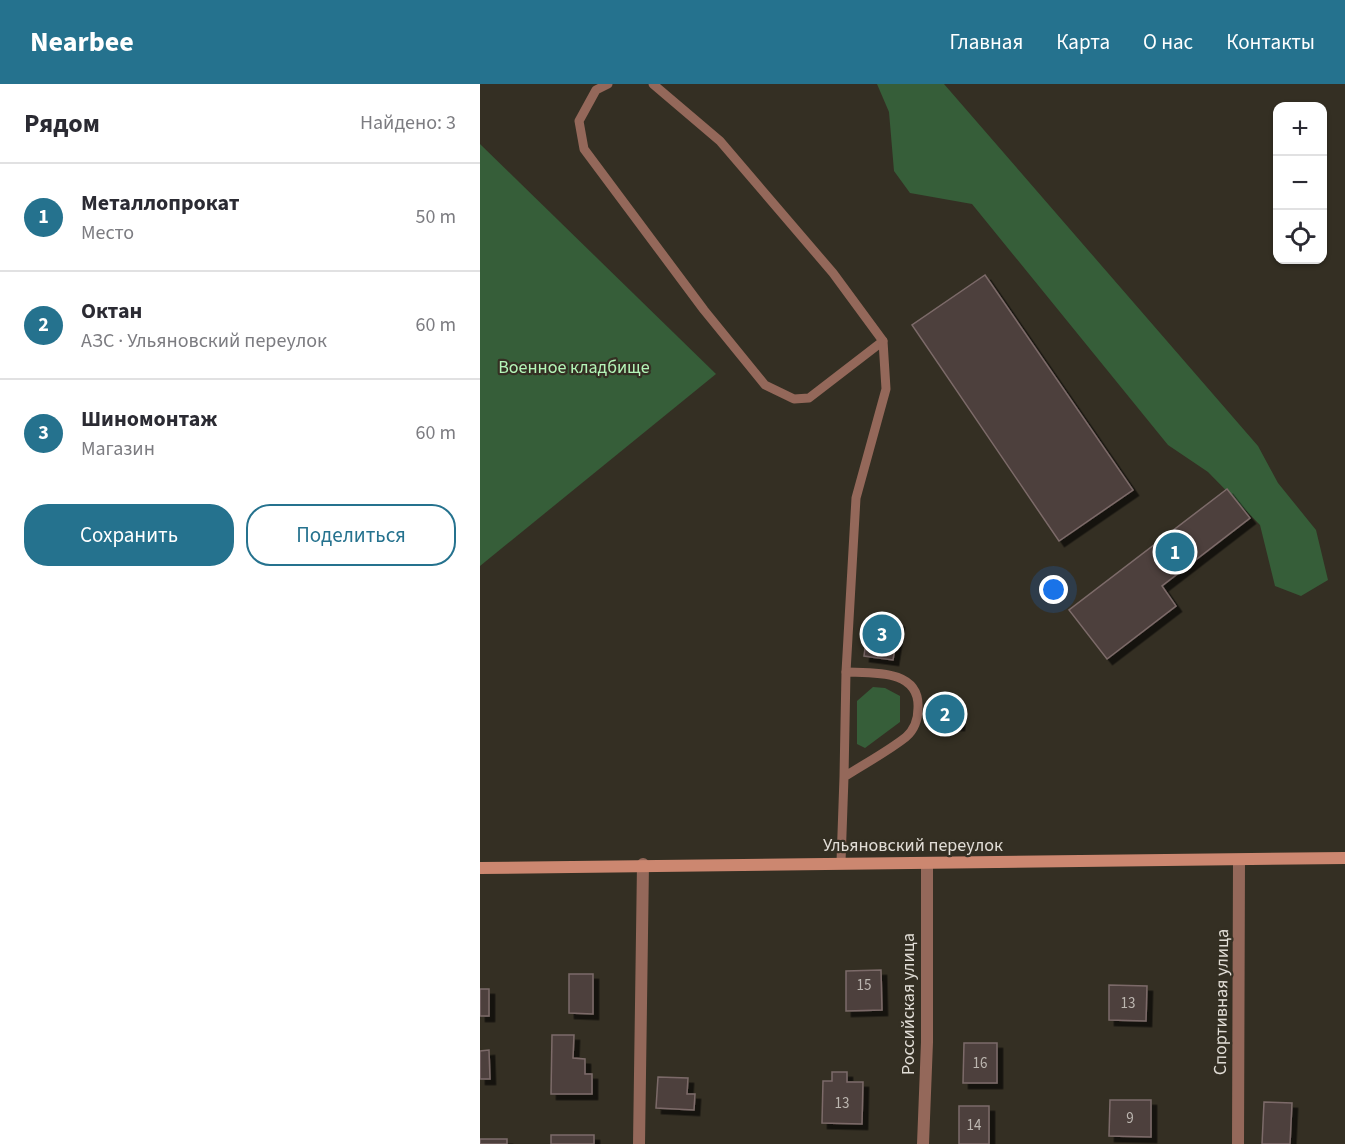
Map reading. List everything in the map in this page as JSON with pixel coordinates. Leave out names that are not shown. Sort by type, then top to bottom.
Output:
[{"type":"main road","name":"Ульяновский переулок","points":[[480,868],[643,864],[841,862],[927,864],[1345,858]]},
{"type":"street","name":"Спортивная улица","points":[[1238,1144],[1239,861]]},
{"type":"street","points":[[639,1144],[643,864]]},
{"type":"street","name":"Российская улица","points":[[923,1144],[927,864]]},
{"type":"lane","points":[[608,84],[596,90],[579,121],[584,149],[704,310],[765,385],[794,399],[809,398],[883,341]]},
{"type":"lane","points":[[653,84],[720,141],[833,273],[883,341],[886,389],[856,498],[846,672],[841,862]]},
{"type":"lane","points":[[844,777],[907,736],[916,725],[918,707],[916,693],[900,677],[846,672]]},
{"type":"green space","points":[[877,84],[944,84],[1258,446],[1278,483],[1316,530],[1328,580],[1301,596],[1275,586],[1260,525],[1208,472],[1168,445],[972,204],[910,193],[894,171],[889,112]]},
{"type":"green space","name":"Военное кладбище","points":[[480,144],[716,374],[480,566]]},
{"type":"green space","points":[[873,687],[885,688],[900,696],[900,722],[865,748],[857,744],[857,701]]},
{"type":"building","points":[[985,275],[1133,490],[1059,541],[912,325]]},
{"type":"building","points":[[1227,489],[1250,518],[1162,586],[1176,606],[1107,659],[1069,610]]},
{"type":"building","points":[[869,618],[899,622],[893,660],[864,656]]},
{"type":"building","points":[[945,702],[960,703],[959,725],[943,725]]},
{"type":"building","points":[[881,970],[882,1010],[846,1011],[846,971]]},
{"type":"building","points":[[569,974],[593,974],[593,1014],[569,1013]]},
{"type":"building","points":[[1109,985],[1147,986],[1146,1021],[1109,1020]]},
{"type":"building","points":[[480,989],[489,989],[489,1016],[480,1016]]},
{"type":"building","points":[[552,1035],[574,1035],[573,1058],[585,1059],[585,1074],[592,1074],[592,1094],[551,1094]]},
{"type":"building","points":[[964,1043],[997,1043],[997,1083],[963,1083]]},
{"type":"building","points":[[489,1050],[490,1079],[480,1079],[480,1051]]},
{"type":"building","points":[[832,1072],[847,1072],[847,1082],[863,1082],[862,1124],[822,1123],[823,1081],[832,1081]]},
{"type":"building","points":[[658,1077],[688,1078],[687,1094],[695,1094],[694,1110],[656,1108]]},
{"type":"building","points":[[1110,1100],[1151,1100],[1151,1137],[1109,1136]]},
{"type":"building","points":[[1264,1102],[1292,1103],[1290,1144],[1262,1144]]},
{"type":"building","points":[[959,1106],[989,1106],[989,1144],[959,1144]]},
{"type":"building","points":[[551,1135],[594,1135],[594,1144],[551,1144]]},
{"type":"building","points":[[480,1139],[507,1139],[507,1144],[480,1144]]},
{"type":"place","name":"Металлопрокат","points":[[1175,552]]},
{"type":"place","name":"Шиномонтаж","points":[[882,634]]},
{"type":"place","name":"Октан","points":[[945,714]]}]
